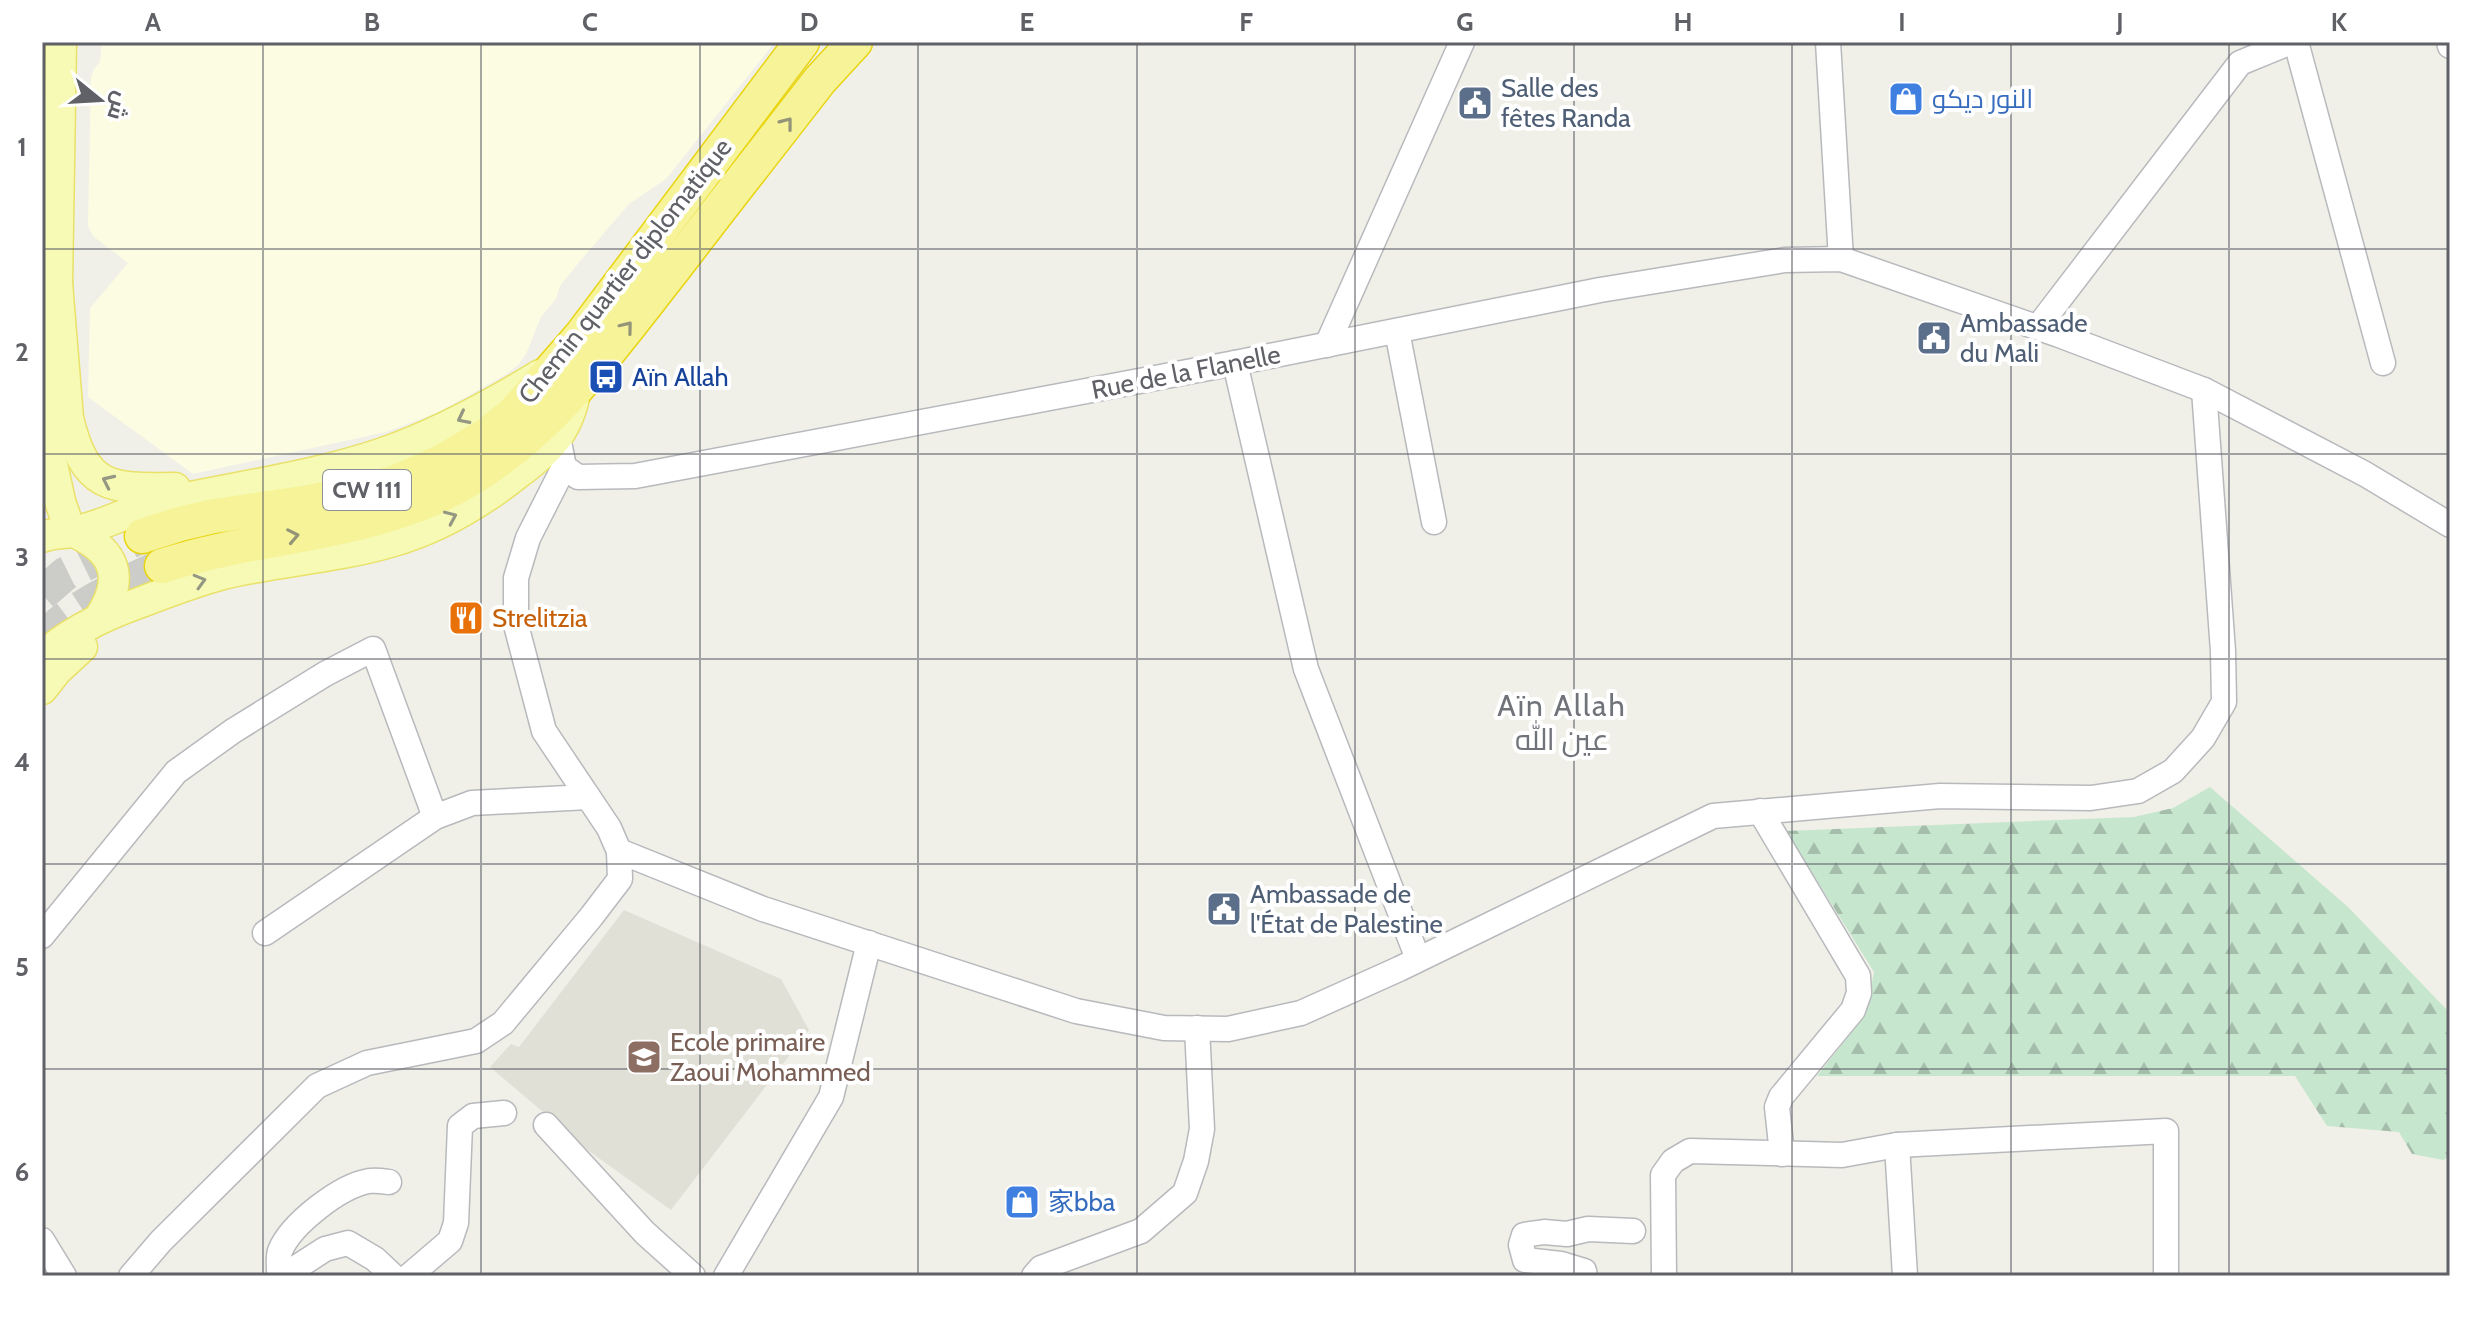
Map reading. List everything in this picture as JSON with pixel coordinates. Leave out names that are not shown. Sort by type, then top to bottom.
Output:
[{"type":"highway","name":"Chemin quartier diplomatique","points":[[142,536],[214,516],[309,502],[394,483],[443,461],[487,435],[566,376],[581,336],[802,42]]},
{"type":"highway","name":"CW 111","points":[[566,376],[624,332],[820,80],[855,42]]},
{"type":"highway","points":[[159,582],[198,554],[375,518],[431,499],[464,483],[546,422],[566,376]]},
{"type":"main road","points":[[61,42],[57,283],[68,418],[73,440],[92,473],[113,486],[241,486]]},
{"type":"main road","points":[[42,377],[57,283]]},
{"type":"main road","points":[[43,365],[49,450],[60,501],[62,533]]},
{"type":"main road","points":[[42,657],[56,644],[159,582],[225,574],[390,542],[466,511],[496,491],[558,437],[573,409],[566,376],[482,408],[383,453],[143,508],[62,533]]},
{"type":"main road","points":[[42,627],[66,632],[91,623],[112,599],[115,578],[108,557],[94,541],[62,533]]},
{"type":"main road","points":[[42,689],[87,642],[123,616],[159,582]]},
{"type":"street","points":[[1327,345],[1462,42]]},
{"type":"street","points":[[1828,42],[1841,259],[2038,327],[2204,390],[2365,474],[2450,525]]},
{"type":"street","points":[[2038,327],[2240,63],[2256,48],[2294,42],[2383,363]]},
{"type":"street","name":"Rue de la Flanelle","points":[[564,467],[578,477],[635,476],[1235,363],[1600,290],[1785,260],[1841,259]]},
{"type":"street","points":[[1397,331],[1434,522]]},
{"type":"street","points":[[1235,363],[1306,669],[1418,959]]},
{"type":"street","points":[[619,851],[763,909],[1076,1011],[1164,1028],[1228,1029],[1301,1013],[1713,816],[1940,796],[2091,798],[2138,791],[2173,771],[2203,738],[2224,702],[2204,390]]},
{"type":"street","points":[[131,1276],[161,1241],[317,1086],[367,1063],[476,1041],[503,1023],[620,879],[619,851],[609,828],[544,731],[516,625],[516,578],[524,551],[551,488],[564,467],[558,437]]},
{"type":"street","points":[[42,936],[176,772],[233,731],[325,674],[373,649],[435,817]]},
{"type":"street","points":[[265,933],[435,817],[472,803],[588,797]]},
{"type":"street","points":[[1760,811],[1858,976],[1859,993],[1853,1010],[1781,1097],[1777,1107],[1782,1154]]},
{"type":"street","points":[[726,1276],[831,1097],[869,943]]},
{"type":"street","points":[[1034,1276],[1041,1268],[1141,1231],[1185,1193],[1202,1129],[1197,1028]]},
{"type":"street","points":[[409,1276],[450,1241],[456,1223],[460,1126],[473,1116],[504,1113]]},
{"type":"street","points":[[546,1125],[645,1233],[693,1276]]},
{"type":"street","points":[[1664,1276],[1663,1175],[1673,1161],[1690,1151],[1842,1155],[1897,1145],[2166,1131],[2166,1276]]},
{"type":"street","points":[[1897,1145],[1905,1276]]},
{"type":"street","points":[[389,1182],[370,1181],[348,1188],[322,1204],[290,1234],[279,1254],[279,1270],[291,1271],[325,1249],[348,1243],[375,1259],[393,1276]]},
{"type":"street","points":[[1585,1276],[1584,1271],[1561,1264],[1525,1260],[1521,1245],[1524,1235],[1544,1232],[1567,1234],[1588,1229],[1633,1231]]},
{"type":"street","points":[[42,1240],[64,1276]]},
{"type":"shaded area","points":[[102,42],[775,42],[666,179],[629,204],[580,261],[541,317],[526,354],[505,375],[439,412],[386,432],[193,474],[88,397],[90,308],[128,263],[93,236],[88,226],[91,77],[100,62]]},
{"type":"shaded area","name":"Ecole primaire Zaoui Mohammed","points":[[624,910],[781,979],[809,1030],[671,1210],[589,1151],[490,1067],[511,1044],[519,1047]]},
{"type":"green space","points":[[2210,787],[2348,907],[2450,1013],[2450,1157],[2443,1160],[2412,1154],[2399,1132],[2327,1126],[2295,1076],[1817,1076],[1866,1014],[1874,972],[1786,831],[2134,817],[2173,808]]},
{"type":"tunnel","points":[[42,594],[65,574],[142,536]]},
{"type":"tunnel","points":[[42,640],[82,607],[162,566]]},
{"type":"place","name":"النور ديكو","points":[[1906,99]]},
{"type":"place","name":"Salle des fêtes Randa","points":[[1475,103]]},
{"type":"place","name":"Ambassade du Mali","points":[[1934,338]]},
{"type":"place","name":"Aïn Allah","points":[[606,377]]},
{"type":"place","name":"Strelitzia","points":[[466,618]]},
{"type":"place","name":"Ambassade de l'État de Palestine","points":[[1224,909]]},
{"type":"place","name":"Ecole primaire Zaoui Mohammed","points":[[644,1057]]},
{"type":"place","name":"家bba","points":[[1022,1202]]},
{"type":"district","name":"Aïn Allah عين الله","points":[[1562,723]]}]
